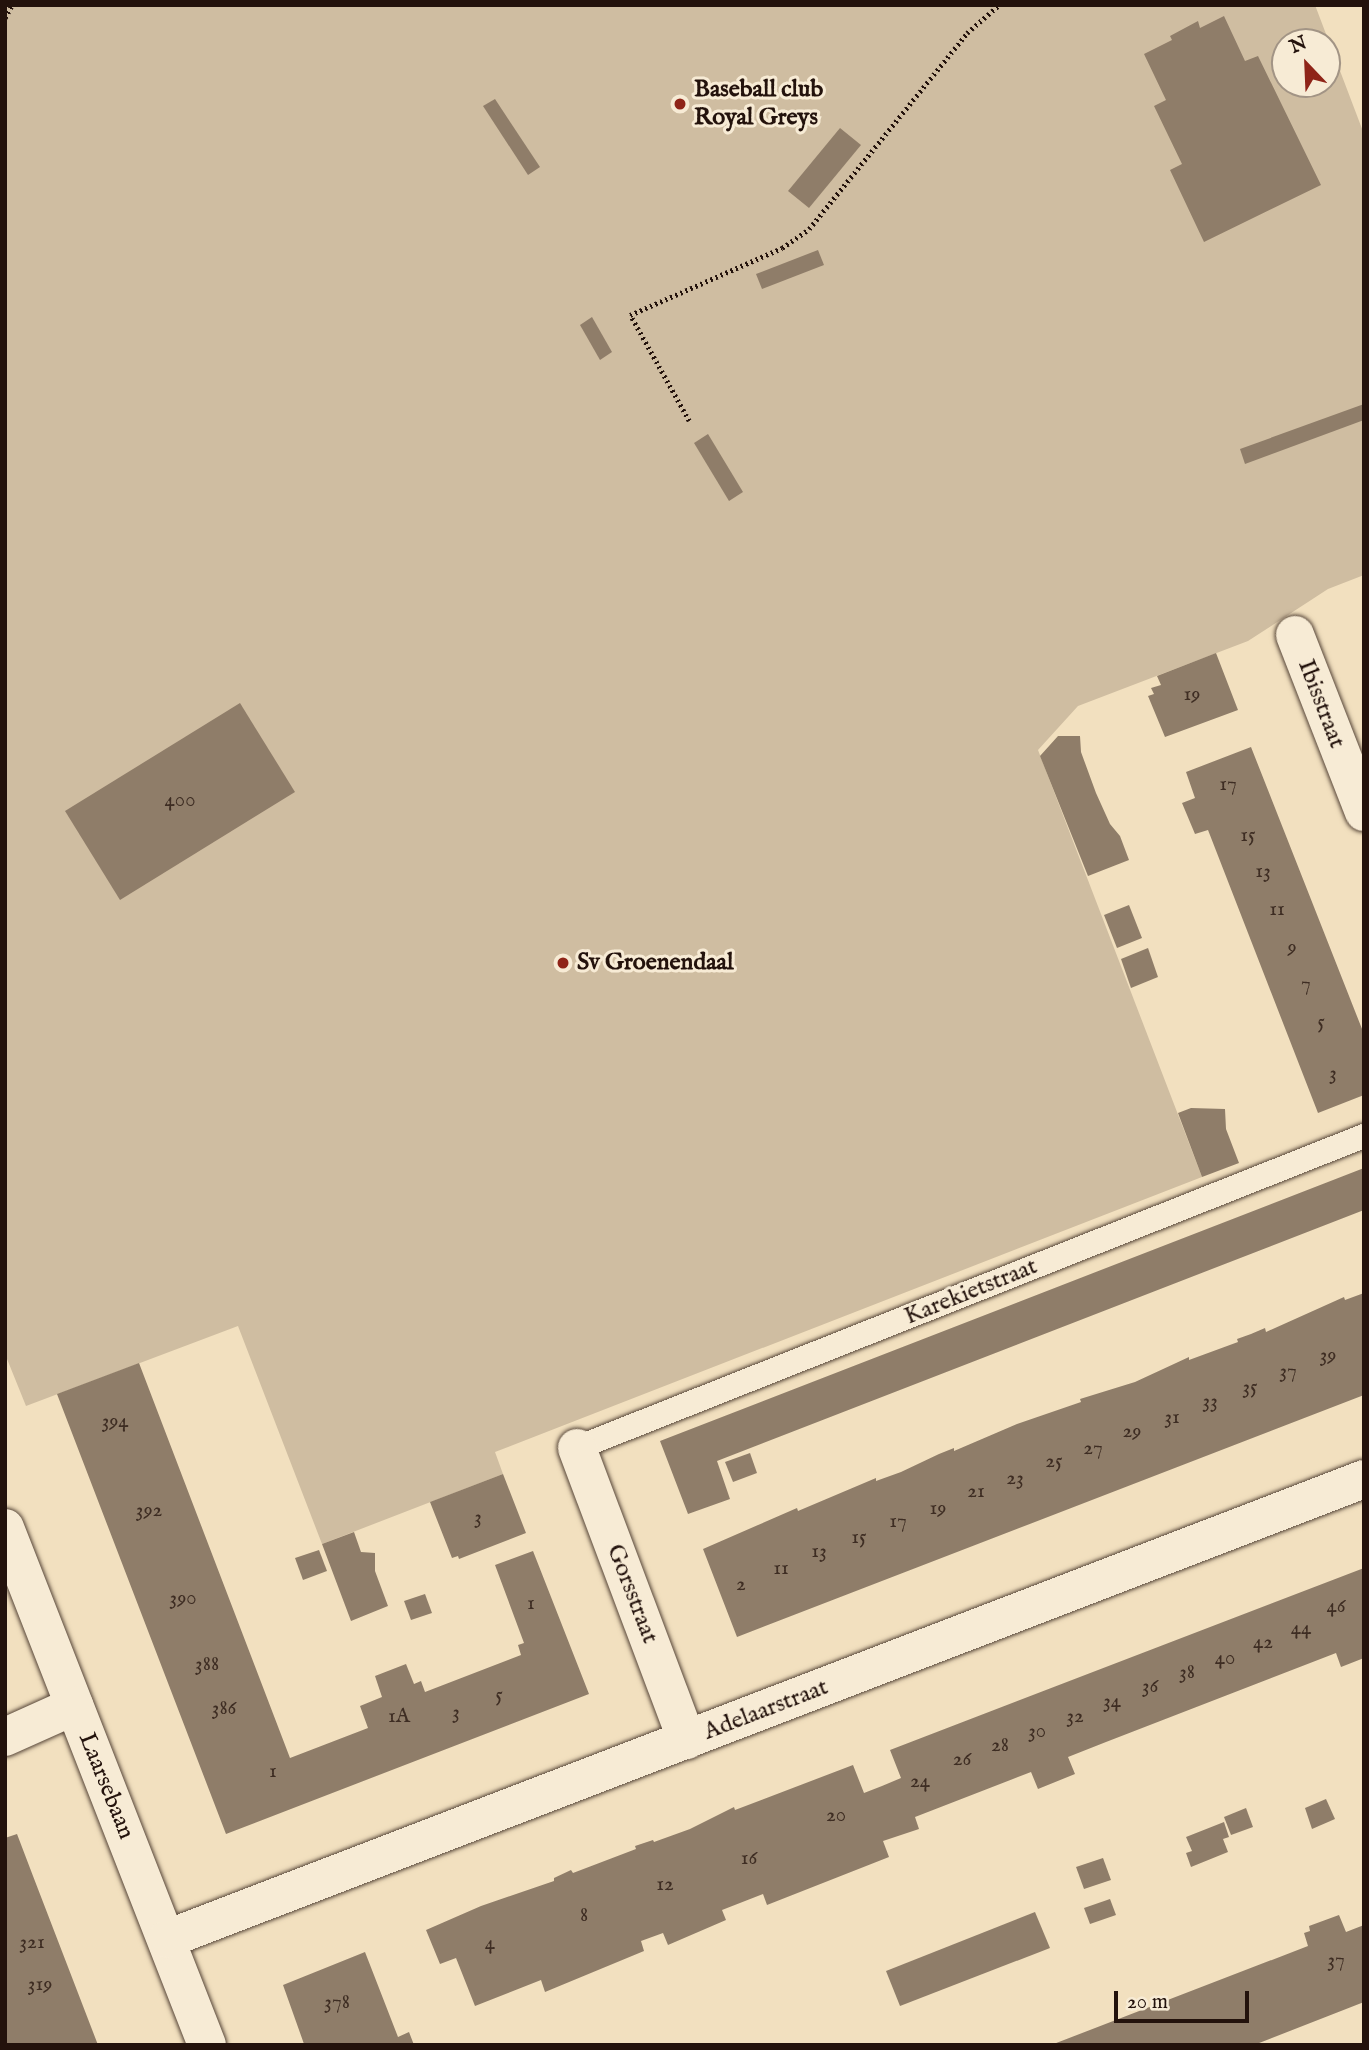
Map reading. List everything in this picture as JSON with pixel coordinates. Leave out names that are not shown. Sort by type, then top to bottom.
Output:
[{"type":"street","name":"Ibisstraat","points":[[1294,635],[1364,812]]},
{"type":"street","name":"Gorsstraat","points":[[578,1448],[687,1740]]},
{"type":"street","name":"Adelaarstraat","points":[[167,1939],[1364,1479]]},
{"type":"street","name":"Laarsebaan","points":[[5,1528],[207,2045]]},
{"type":"street","points":[[5,1737],[74,1706]]},
{"type":"lane","name":"Karekietstraat","points":[[578,1448],[1364,1136]]},
{"type":"path","points":[[5,18],[12,5]]},
{"type":"path","points":[[690,421],[630,315],[782,248],[809,229],[967,33],[999,5]]},
{"type":"shaded area","name":"Sv Groenendaal","points":[[5,5],[1315,5],[1324,28],[1271,28],[1271,98],[1341,98],[1341,73],[1364,134],[1364,575],[1328,589],[1248,641],[1078,706],[1038,750],[1202,1177],[495,1452],[503,1474],[322,1544],[238,1326],[26,1406],[5,1354]]},
{"type":"building","points":[[1224,16],[1245,61],[1258,56],[1271,83],[1271,98],[1279,98],[1321,185],[1204,242],[1170,170],[1182,164],[1154,106],[1166,100],[1144,54],[1172,40],[1170,36],[1198,21],[1200,28]]},
{"type":"building","points":[[495,99],[540,167],[528,175],[483,106]]},
{"type":"building","points":[[840,128],[861,145],[809,208],[788,191]]},
{"type":"building","points":[[818,250],[824,265],[762,289],[756,274]]},
{"type":"building","points":[[592,317],[612,352],[600,360],[580,325]]},
{"type":"building","points":[[1364,404],[1364,420],[1245,464],[1240,449]]},
{"type":"building","points":[[708,434],[743,492],[729,501],[694,443]]},
{"type":"building","points":[[1216,653],[1238,710],[1165,737],[1148,696],[1154,694],[1151,688],[1161,685],[1157,676]]},
{"type":"building","points":[[240,703],[295,792],[120,900],[65,811]]},
{"type":"building","points":[[1058,736],[1080,736],[1081,752],[1096,793],[1110,824],[1120,836],[1129,860],[1088,876],[1040,756]]},
{"type":"building","points":[[1251,747],[1364,1034],[1364,1095],[1318,1113],[1208,830],[1195,834],[1182,803],[1195,798],[1186,772]]},
{"type":"building","points":[[1129,905],[1142,938],[1117,948],[1104,915]]},
{"type":"building","points":[[1148,948],[1158,977],[1131,988],[1121,959]]},
{"type":"building","points":[[1191,1108],[1225,1109],[1226,1129],[1239,1163],[1202,1177],[1178,1113]]},
{"type":"building","points":[[1364,1168],[1364,1210],[717,1461],[730,1499],[688,1514],[660,1441]]},
{"type":"building","points":[[1364,1293],[1364,1395],[737,1637],[703,1549],[797,1508],[798,1511],[876,1478],[876,1481],[901,1472],[954,1448],[954,1451],[1017,1424],[1081,1402],[1080,1399],[1135,1382],[1189,1357],[1189,1360],[1238,1342],[1237,1339],[1265,1328],[1266,1332],[1344,1297],[1345,1300]]},
{"type":"building","points":[[139,1363],[290,1758],[368,1728],[360,1706],[382,1697],[375,1676],[406,1664],[414,1684],[421,1681],[425,1692],[521,1655],[518,1645],[524,1643],[495,1565],[533,1551],[589,1694],[226,1834],[57,1394]]},
{"type":"building","points":[[750,1453],[757,1473],[733,1482],[725,1462]]},
{"type":"building","points":[[503,1474],[526,1533],[459,1559],[458,1556],[452,1558],[430,1502]]},
{"type":"building","points":[[354,1532],[361,1552],[375,1553],[375,1571],[388,1606],[351,1621],[322,1544]]},
{"type":"building","points":[[319,1550],[327,1571],[303,1580],[295,1558]]},
{"type":"building","points":[[1364,1568],[1364,1658],[1341,1667],[1336,1653],[1068,1757],[1075,1774],[1038,1789],[1031,1772],[915,1817],[919,1829],[883,1841],[889,1857],[767,1905],[763,1894],[722,1910],[726,1920],[668,1945],[663,1933],[641,1941],[644,1951],[545,1992],[541,1980],[475,2006],[456,1958],[440,1964],[426,1930],[481,1906],[554,1881],[554,1878],[571,1870],[573,1873],[636,1849],[635,1846],[690,1829],[734,1807],[735,1810],[853,1765],[864,1793],[901,1778],[890,1750]]},
{"type":"building","points":[[425,1594],[432,1613],[411,1620],[404,1601]]},
{"type":"building","points":[[1326,1799],[1335,1819],[1312,1829],[1305,1808]]},
{"type":"building","points":[[1246,1808],[1253,1827],[1231,1835],[1224,1817]]},
{"type":"building","points":[[1224,1822],[1229,1837],[1223,1839],[1228,1852],[1191,1867],[1186,1853],[1192,1851],[1186,1837]]},
{"type":"building","points":[[17,1834],[98,2045],[5,2045],[5,1838]]},
{"type":"building","points":[[1103,1858],[1111,1880],[1084,1889],[1076,1867]]},
{"type":"building","points":[[1110,1899],[1116,1915],[1090,1924],[1084,1908]]},
{"type":"building","points":[[1035,1912],[1050,1948],[900,2006],[886,1971]]},
{"type":"building","points":[[1339,1915],[1346,1932],[1364,1925],[1364,2002],[1254,2045],[1051,2045],[1308,1946],[1304,1933],[1310,1931],[1309,1926]]},
{"type":"building","points":[[365,1952],[398,2037],[409,2032],[414,2045],[304,2044],[283,1985]]},
{"type":"place","name":"Baseball club Royal Greys","points":[[680,104]]},
{"type":"place","name":"Sv Groenendaal","points":[[563,963]]}]
